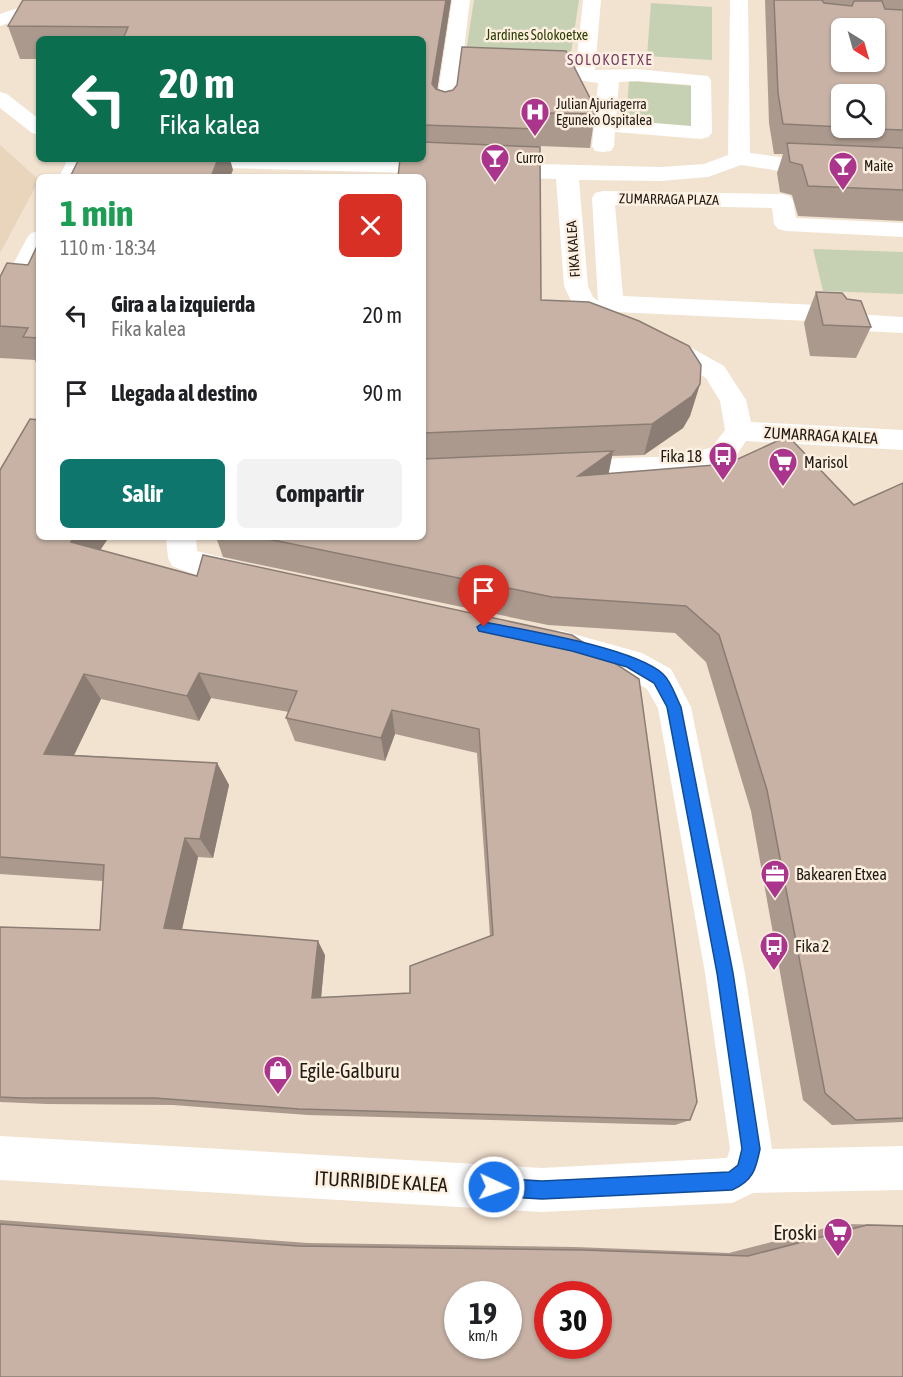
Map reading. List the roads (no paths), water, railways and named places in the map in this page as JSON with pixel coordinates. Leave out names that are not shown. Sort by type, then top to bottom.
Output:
[{"type":"street","points":[[0,20],[59,0]]},
{"type":"street","points":[[446,117],[461,0]]},
{"type":"street","points":[[585,76],[592,0]]},
{"type":"street","points":[[739,152],[740,0]]},
{"type":"street","points":[[451,72],[518,74]]},
{"type":"street","points":[[563,75],[609,77],[637,75],[701,80],[700,133]]},
{"type":"street","points":[[603,156],[609,77]]},
{"type":"street","points":[[0,98],[36,127]]},
{"type":"street","points":[[604,125],[700,133],[739,152],[780,164],[903,170]]},
{"type":"street","points":[[257,162],[661,174],[708,170],[739,152]]},
{"type":"street","name":"FIKA KALEA","points":[[567,173],[576,286],[584,301],[600,315],[663,343],[715,372],[733,400],[739,431]]},
{"type":"street","name":"ZUMARRAGA PLAZA","points":[[903,230],[786,224],[782,201],[603,198],[611,304],[841,314],[843,322],[903,325]]},
{"type":"street","points":[[0,312],[36,244]]},
{"type":"street","points":[[541,472],[682,466],[722,455],[739,431]]},
{"type":"street","name":"ZUMARRAGA KALEA","points":[[739,431],[903,440]]},
{"type":"street","points":[[181,540],[183,558],[217,570],[271,581]]},
{"type":"street","points":[[525,636],[631,663],[659,679],[674,707],[725,973],[751,1149],[746,1170]]},
{"type":"street","name":"ITURRIBIDE KALEA","points":[[0,1158],[542,1190],[732,1181],[746,1170],[903,1168]]},
{"type":"place","name":"Julian Ajuriagerra Eguneko Ospitalea","points":[[535,138]]},
{"type":"place","name":"Curro","points":[[495,184]]},
{"type":"place","name":"Maite","points":[[843,192]]},
{"type":"place","name":"Fika 18","points":[[723,482]]},
{"type":"place","name":"Marisol","points":[[783,488]]},
{"type":"place","name":"Bakearen Etxea","points":[[775,900]]},
{"type":"place","name":"Fika 2","points":[[774,972]]},
{"type":"place","name":"Egile-Galburu","points":[[278,1096]]},
{"type":"place","name":"Eroski","points":[[838,1258]]},
{"type":"district","name":"SOLOKOETXE","points":[[610,59]]},
{"type":"park label","name":"Jardines Solokoetxe","points":[[537,35]]}]
